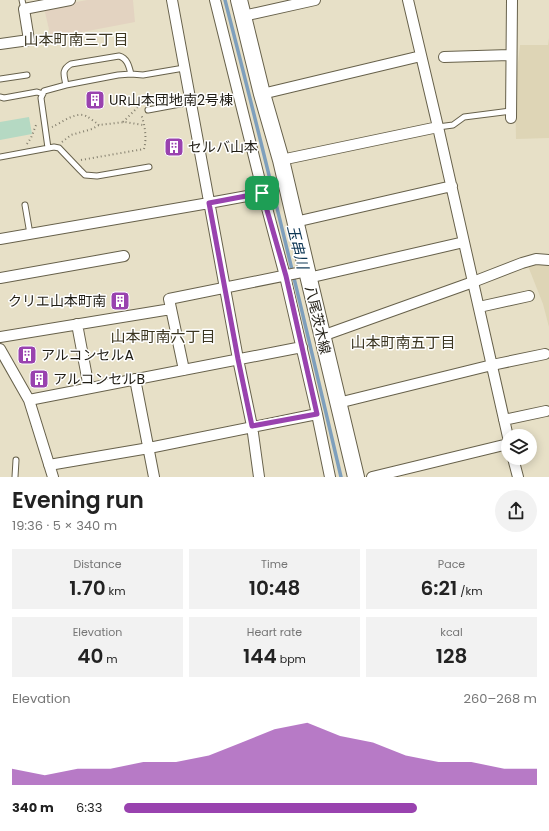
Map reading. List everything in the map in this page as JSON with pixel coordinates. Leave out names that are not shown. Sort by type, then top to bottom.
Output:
[{"type":"main road","name":"八尾茨木線","points":[[239,0],[262,94],[281,160],[305,274],[322,336],[356,477]]},
{"type":"street","points":[[0,44],[29,40],[23,4],[70,0]]},
{"type":"street","points":[[172,0],[238,359],[252,426],[260,477]]},
{"type":"street","points":[[215,0],[262,193],[288,275],[330,477]]},
{"type":"street","points":[[243,16],[315,0]]},
{"type":"street","points":[[408,0],[452,186],[506,429]]},
{"type":"street","points":[[511,114],[512,0]]},
{"type":"street","points":[[444,57],[511,55]]},
{"type":"street","points":[[262,94],[422,56]]},
{"type":"street","points":[[281,160],[438,127]]},
{"type":"street","points":[[295,222],[452,186]]},
{"type":"street","points":[[0,239],[262,193]]},
{"type":"street","points":[[184,370],[169,299],[288,275],[305,274],[464,242]]},
{"type":"street","points":[[0,278],[124,256]]},
{"type":"street","points":[[322,336],[522,263],[536,259],[549,260]]},
{"type":"street","points":[[479,307],[529,296]]},
{"type":"street","points":[[0,337],[171,308]]},
{"type":"street","points":[[77,324],[89,388]]},
{"type":"street","points":[[29,400],[302,347]]},
{"type":"street","points":[[0,349],[29,400],[53,477]]},
{"type":"street","points":[[338,403],[545,354]]},
{"type":"street","points":[[135,379],[154,477]]},
{"type":"street","points":[[504,420],[546,410]]},
{"type":"street","points":[[49,465],[149,448],[317,414]]},
{"type":"street","points":[[372,477],[501,446]]},
{"type":"street","points":[[515,465],[518,477]]},
{"type":"lane","points":[[66,85],[64,71],[66,67],[71,64],[119,56],[123,57],[126,61],[131,74]]},
{"type":"lane","points":[[48,148],[41,98],[44,91],[66,85],[118,75],[143,75],[184,68]]},
{"type":"lane","points":[[0,79],[27,74]]},
{"type":"lane","points":[[0,97],[4,98],[37,92],[43,94]]},
{"type":"lane","points":[[148,110],[190,102]]},
{"type":"lane","points":[[438,127],[453,125],[464,117],[511,114]]},
{"type":"lane","points":[[0,156],[54,147],[59,148],[85,175],[97,176],[148,167]]},
{"type":"lane","points":[[25,205],[30,234]]},
{"type":"lane","points":[[16,460],[16,477]]},
{"type":"path","points":[[77,159],[85,160],[144,149],[144,126],[138,102]]},
{"type":"path","points":[[123,122],[139,106]]},
{"type":"path","points":[[50,123],[51,128],[67,119],[79,115],[86,116],[99,125]]},
{"type":"path","points":[[24,152],[24,148],[31,138],[36,124],[44,118]]},
{"type":"path","points":[[61,142],[71,135],[92,129],[99,125],[123,122],[144,126]]},
{"type":"shaded area","points":[[87,0],[133,0],[135,22],[51,38],[44,8]]},
{"type":"shaded area","points":[[549,38],[549,138],[516,139],[515,89],[520,45],[548,45]]},
{"type":"shaded area","points":[[538,262],[549,262],[549,327],[543,304],[528,266]]},
{"type":"green space","points":[[29,117],[32,134],[0,140],[0,122]]},
{"type":"waterway","name":"玉串川","points":[[225,0],[341,477]]},
{"type":"place","name":"UR山本団地南2号棟","points":[[95,100]]},
{"type":"place","name":"セルバ山本","points":[[174,147]]},
{"type":"place","name":"クリエ山本町南","points":[[120,301]]},
{"type":"place","name":"アルコンセルA","points":[[27,355]]},
{"type":"place","name":"アルコンセルB","points":[[39,379]]},
{"type":"district","name":"山本町南三丁目","points":[[76,39]]},
{"type":"district","name":"山本町南六丁目","points":[[163,336]]},
{"type":"district","name":"山本町南五丁目","points":[[403,342]]},
{"type":"route","points":[[262,193],[286,276],[317,414],[252,426],[209,203],[262,193]]}]
